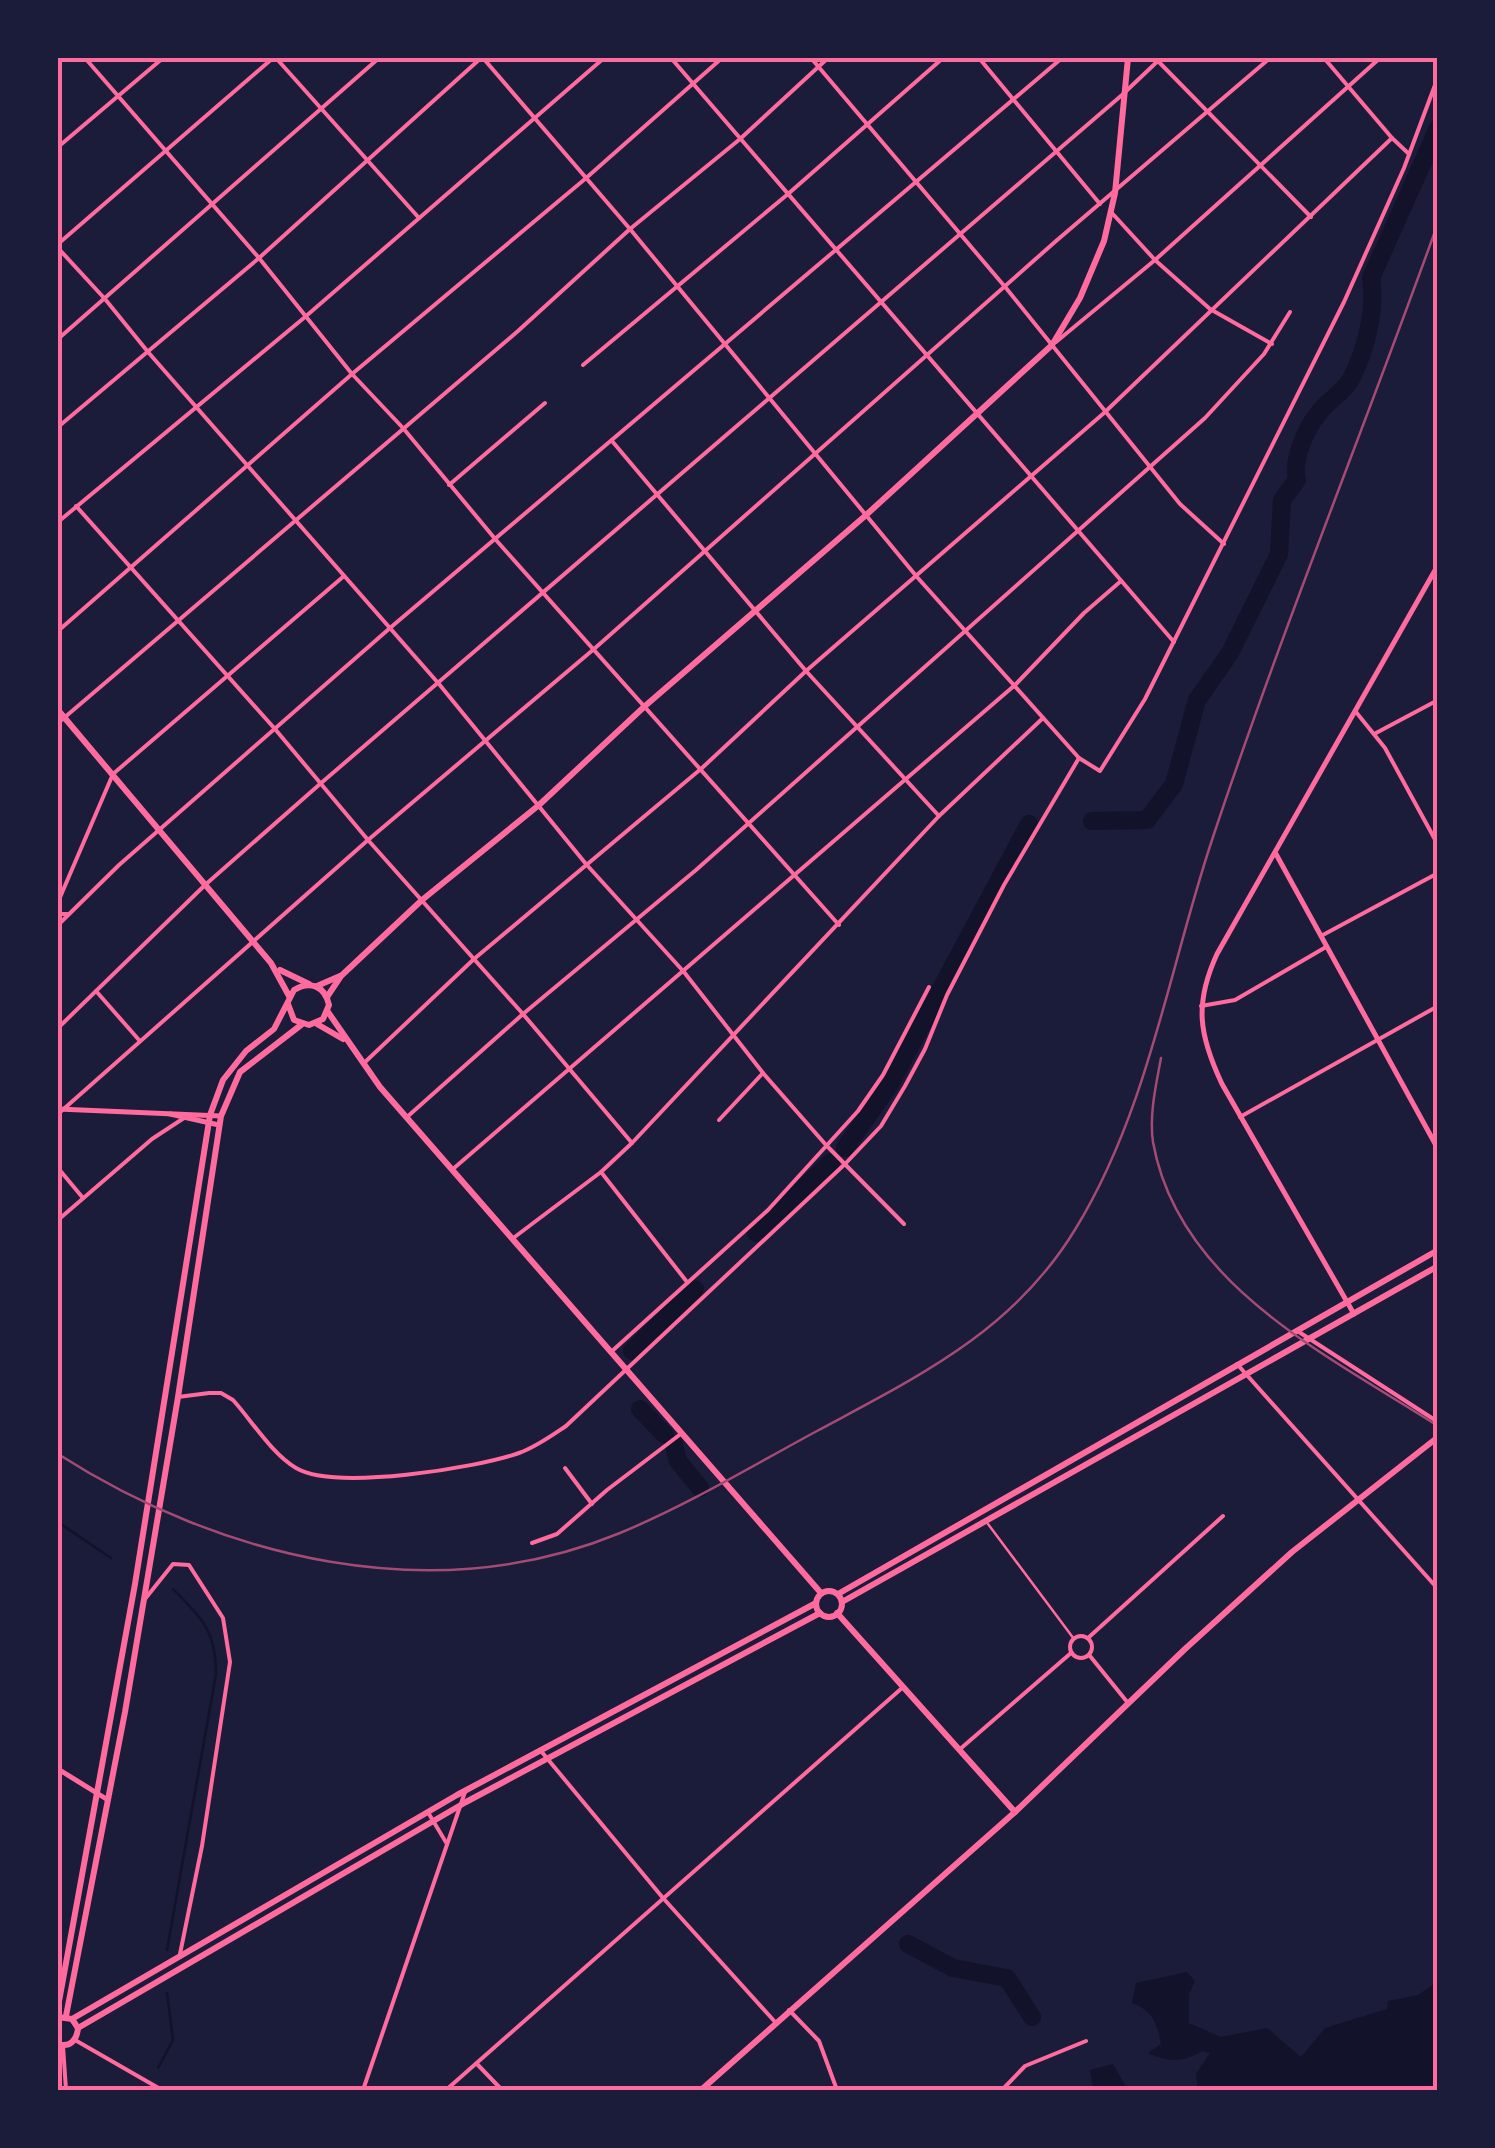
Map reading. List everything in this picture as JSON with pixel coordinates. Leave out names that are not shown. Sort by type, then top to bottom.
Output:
[{"type":"main road","points":[[821,1594],[362,1064],[328,1012],[327,997],[341,976],[422,900],[540,805],[645,706],[865,516],[1052,346],[1080,298],[1104,241],[1115,193],[1128,58]]},
{"type":"main road","points":[[58,710],[271,963],[288,1001],[289,1013],[301,1024]]},
{"type":"main road","points":[[271,963],[327,997]]},
{"type":"main road","points":[[58,2006],[149,1496],[209,1119],[232,1067],[274,1029],[294,990],[341,976]]},
{"type":"main road","points":[[317,1024],[328,1012]]},
{"type":"main road","points":[[65,2017],[143,1604],[220,1120],[240,1072],[301,1024],[317,1024],[344,1040]]},
{"type":"main road","points":[[837,1614],[840,1598],[1084,1452],[1438,1250]]},
{"type":"main road","points":[[840,1598],[1438,1266]]},
{"type":"main road","points":[[1376,1285],[1383,1297]]},
{"type":"main road","points":[[701,2090],[1016,1812],[1128,1702],[1292,1552],[1436,1440]]},
{"type":"main road","points":[[1084,1452],[1090,1462]]},
{"type":"main road","points":[[65,2017],[466,1790],[816,1603],[826,1591],[840,1598]]},
{"type":"main road","points":[[816,1603],[820,1613],[837,1614]]},
{"type":"main road","points":[[60,2045],[75,2040],[78,2028],[462,1804],[820,1613]]},
{"type":"main road","points":[[837,1614],[1016,1812]]},
{"type":"main road","points":[[65,2017],[78,2028]]},
{"type":"street","points":[[84,58],[259,258],[352,374],[496,540],[839,924]]},
{"type":"street","points":[[58,147],[162,58]]},
{"type":"street","points":[[419,218],[274,58],[58,246],[438,684],[586,864],[684,972],[763,1073],[826,1145],[904,1224]]},
{"type":"street","points":[[58,339],[379,58]]},
{"type":"street","points":[[58,427],[259,258],[482,58],[630,229],[917,577],[1079,758],[1100,771],[1145,699],[1365,257],[1438,77]]},
{"type":"street","points":[[58,522],[305,317],[604,58]]},
{"type":"street","points":[[672,58],[1174,642]]},
{"type":"street","points":[[58,630],[722,58]]},
{"type":"street","points":[[810,58],[1006,288],[1194,520],[1224,544]]},
{"type":"street","points":[[58,723],[518,331],[828,58]]},
{"type":"street","points":[[583,365],[943,58]]},
{"type":"street","points":[[979,58],[1100,204]]},
{"type":"street","points":[[58,925],[159,830],[390,628],[1062,58]]},
{"type":"street","points":[[58,1028],[205,885],[1122,95],[1158,58],[1311,218]]},
{"type":"street","points":[[59,1111],[1270,58]]},
{"type":"street","points":[[1324,58],[1409,154]]},
{"type":"street","points":[[1052,346],[1380,58]]},
{"type":"street","points":[[362,1064],[474,960],[702,768],[806,671],[1104,413],[1392,138]]},
{"type":"street","points":[[1111,212],[1154,260],[1210,309],[1272,344]]},
{"type":"street","points":[[407,1118],[856,727],[1222,401],[1272,344],[1290,312]]},
{"type":"street","points":[[450,485],[544,403]]},
{"type":"street","points":[[612,441],[806,671],[940,816]]},
{"type":"street","points":[[76,506],[275,729],[632,1143]]},
{"type":"street","points":[[1354,1314],[1213,1065],[1201,1023],[1201,1006],[1217,954],[1438,565]]},
{"type":"street","points":[[58,902],[114,774],[344,576]]},
{"type":"street","points":[[453,1169],[1015,685],[1084,613],[1122,581]]},
{"type":"street","points":[[1375,733],[1438,700]]},
{"type":"street","points":[[1356,712],[1375,733],[1438,844]]},
{"type":"street","points":[[512,1239],[601,1172],[632,1143],[940,816],[1043,718]]},
{"type":"street","points":[[178,1397],[220,1394],[233,1400],[296,1468],[344,1478],[448,1470],[523,1452],[566,1426],[881,1126],[925,1049],[947,995],[1004,885],[1079,758]]},
{"type":"street","points":[[1276,854],[1434,1135],[1438,1149]]},
{"type":"street","points":[[1321,936],[1438,872]]},
{"type":"street","points":[[58,914],[68,914]]},
{"type":"street","points":[[1201,1006],[1235,1000],[1327,947]]},
{"type":"street","points":[[611,1352],[768,1210],[858,1110],[883,1076],[929,987]]},
{"type":"street","points":[[96,992],[139,1041]]},
{"type":"street","points":[[1240,1117],[1438,1006]]},
{"type":"street","points":[[719,1120],[763,1073]]},
{"type":"street","points":[[59,1111],[163,1112],[209,1119]]},
{"type":"street","points":[[163,1112],[184,1118],[220,1120]]},
{"type":"street","points":[[58,1220],[152,1138],[192,1114]]},
{"type":"street","points":[[58,1168],[82,1198]]},
{"type":"street","points":[[601,1172],[687,1282]]},
{"type":"street","points":[[1297,1331],[1438,1422]]},
{"type":"street","points":[[1236,1364],[1438,1589]]},
{"type":"street","points":[[532,1543],[557,1534],[682,1432]]},
{"type":"street","points":[[564,1468],[592,1504]]},
{"type":"street","points":[[1088,1638],[1223,1516]]},
{"type":"street","points":[[985,1519],[1074,1639]]},
{"type":"street","points":[[143,1604],[172,1564],[189,1565],[222,1618],[230,1662],[205,1828],[180,1955]]},
{"type":"street","points":[[1080,1636],[1088,1638],[1092,1646],[1088,1655],[1078,1658],[1070,1644],[1080,1636]]},
{"type":"street","points":[[959,1750],[1072,1652]]},
{"type":"street","points":[[1088,1655],[1128,1702]]},
{"type":"street","points":[[446,2090],[902,1688]]},
{"type":"street","points":[[540,1751],[776,2024]]},
{"type":"street","points":[[58,1769],[108,1800]]},
{"type":"street","points":[[363,2090],[466,1790]]},
{"type":"street","points":[[428,1812],[447,1844]]},
{"type":"street","points":[[789,2010],[820,2042],[837,2090]]},
{"type":"street","points":[[75,2040],[162,2090]]},
{"type":"street","points":[[1002,2090],[1025,2066],[1086,2041]]},
{"type":"street","points":[[60,2045],[66,2090]]},
{"type":"street","points":[[477,2064],[502,2090]]},
{"type":"shaded area","points":[[1187,1972],[1195,1981],[1189,1994],[1189,2023],[1221,2037],[1267,2028],[1301,2057],[1325,2028],[1387,2009],[1388,2001],[1418,1995],[1437,1982],[1437,2090],[1198,2090],[1196,2074],[1210,2053],[1202,2051],[1175,2060],[1148,2053],[1161,2044],[1158,2030],[1149,2014],[1132,2003],[1136,1983]]},
{"type":"shaded area","points":[[1113,2064],[1128,2090],[1093,2090],[1090,2070]]},
{"type":"waterway","points":[[1092,821],[1147,820],[1174,784],[1197,700],[1230,653],[1279,554],[1282,500],[1297,480],[1296,464],[1304,437],[1322,409],[1348,384],[1356,368],[1371,316],[1371,278],[1438,128]]},
{"type":"waterway","points":[[845,1148],[889,1086],[1029,824]]},
{"type":"waterway","points":[[756,1233],[831,1162]]},
{"type":"waterway","points":[[632,1351],[695,1289]]},
{"type":"waterway","points":[[640,1409],[665,1435]]},
{"type":"waterway","points":[[674,1445],[678,1461],[700,1488]]},
{"type":"waterway","points":[[58,1522],[111,1558]]},
{"type":"waterway","points":[[167,1950],[216,1674],[213,1646],[205,1626],[173,1589]]},
{"type":"waterway","points":[[908,1944],[953,1968],[1007,1978],[1032,2017]]},
{"type":"waterway","points":[[158,2068],[173,2040],[167,1993]]},
{"type":"railway","points":[[58,1454],[122,1491],[189,1521],[259,1545],[330,1562],[403,1570],[476,1568],[549,1556],[645,1522],[892,1391],[962,1348],[994,1323],[1051,1264],[1076,1228],[1122,1136],[1238,762],[1438,223]]},
{"type":"railway","points":[[1161,1058],[1152,1111],[1153,1142],[1168,1192],[1192,1236],[1225,1276],[1263,1311],[1350,1372],[1438,1426]]}]
